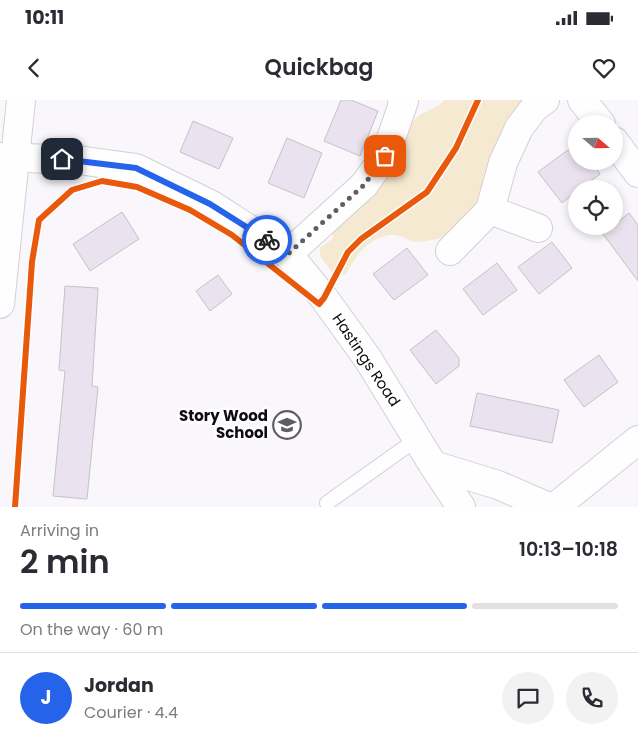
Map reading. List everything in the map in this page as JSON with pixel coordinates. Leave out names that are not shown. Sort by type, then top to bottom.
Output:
[{"type":"street","points":[[0,304],[8,157],[21,100]]},
{"type":"street","points":[[288,254],[364,185],[385,156],[405,100]]},
{"type":"street","points":[[450,251],[490,210],[504,163],[519,128],[535,107],[545,100]]},
{"type":"street","points":[[582,100],[593,115]]},
{"type":"street","points":[[623,153],[638,172]]},
{"type":"street","name":"Hastings Road","points":[[8,157],[78,160],[136,168],[210,204],[288,254],[324,298],[368,359],[461,507]]},
{"type":"street","points":[[490,210],[538,228]]},
{"type":"street","points":[[555,507],[638,440]]},
{"type":"street","points":[[434,465],[498,485],[548,507]]},
{"type":"lane","points":[[328,503],[417,439]]},
{"type":"shaded area","points":[[445,100],[527,100],[491,177],[467,215],[454,229],[441,238],[414,242],[400,236],[391,235],[374,240],[360,252],[345,275],[331,271],[320,256],[320,248],[333,238],[332,229],[376,191],[390,173],[413,121]]},
{"type":"building","points":[[341,100],[351,100],[378,111],[360,156],[324,141]]},
{"type":"building","points":[[193,121],[233,138],[219,169],[180,152]]},
{"type":"building","points":[[287,138],[322,153],[304,198],[268,183]]},
{"type":"building","points":[[568,150],[568,170],[597,170],[600,174],[592,180],[568,180],[568,198],[562,203],[538,172]]},
{"type":"building","points":[[122,212],[139,239],[90,271],[73,244]]},
{"type":"building","points":[[629,213],[638,225],[638,281],[604,235],[623,235],[623,218]]},
{"type":"building","points":[[552,242],[572,268],[539,294],[518,267]]},
{"type":"building","points":[[407,248],[428,275],[394,300],[373,274]]},
{"type":"building","points":[[497,263],[517,290],[483,315],[463,289]]},
{"type":"building","points":[[218,275],[232,294],[210,311],[196,291]]},
{"type":"building","points":[[65,286],[98,288],[92,386],[98,387],[87,499],[53,496],[65,371],[59,370]]},
{"type":"building","points":[[436,330],[459,358],[459,366],[436,384],[410,350]]},
{"type":"building","points":[[599,355],[618,382],[584,407],[564,380]]},
{"type":"building","points":[[477,393],[559,410],[552,443],[470,426]]},
{"type":"cycle path","points":[[15,507],[32,262],[39,220],[72,190],[102,181],[137,187],[190,210],[232,235],[319,304],[348,252],[361,239],[427,192],[456,148],[478,100]]},
{"type":"way so far","points":[[267,240],[288,254],[364,185],[385,156]]},
{"type":"place","name":"Story Wood School","points":[[287,425]]},
{"type":"route","points":[[62,159],[136,168],[210,204],[267,240]]}]
